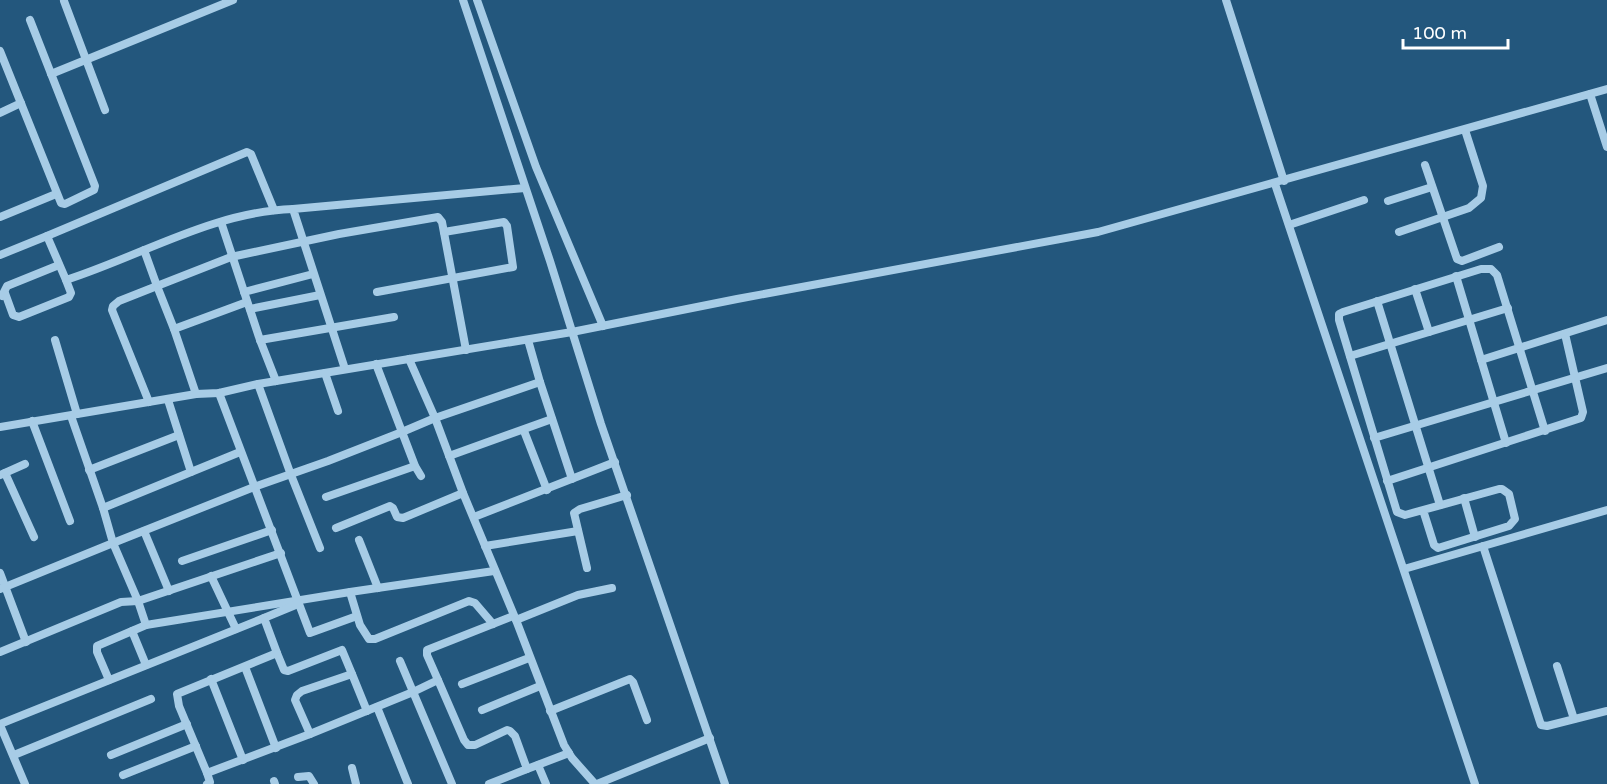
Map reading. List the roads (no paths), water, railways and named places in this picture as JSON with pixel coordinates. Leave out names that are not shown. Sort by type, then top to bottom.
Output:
[{"type":"street","points":[[51,74],[234,0]]},
{"type":"street","points":[[463,0],[615,462],[725,784]]},
{"type":"street","points":[[477,0],[536,167],[603,326]]},
{"type":"street","points":[[1226,0],[1284,181]]},
{"type":"street","points":[[64,1],[105,110]]},
{"type":"street","points":[[0,51],[61,203],[66,204],[90,193],[95,186],[30,20]]},
{"type":"street","points":[[0,428],[528,340],[1098,232],[1607,89]]},
{"type":"street","points":[[1590,94],[1607,147]]},
{"type":"street","points":[[0,113],[21,103]]},
{"type":"street","points":[[1399,232],[1475,205],[1483,193],[1483,186],[1465,130]]},
{"type":"street","points":[[0,255],[247,152],[254,161],[274,210]]},
{"type":"street","points":[[1425,165],[1458,260],[1462,261],[1499,247]]},
{"type":"street","points":[[1275,184],[1476,784]]},
{"type":"street","points":[[1388,201],[1432,187]]},
{"type":"street","points":[[66,280],[221,222],[274,210],[525,188]]},
{"type":"street","points":[[0,217],[56,194]]},
{"type":"street","points":[[1289,225],[1364,200]]},
{"type":"street","points":[[293,209],[345,369]]},
{"type":"street","points":[[149,402],[112,310],[119,301],[231,256],[438,217],[441,219],[444,232],[466,350]]},
{"type":"street","points":[[221,222],[248,306],[276,381]]},
{"type":"street","points":[[377,292],[513,268],[507,226],[501,222],[444,232]]},
{"type":"street","points":[[47,236],[71,293],[69,297],[19,317],[13,315],[2,295],[5,287],[59,266]]},
{"type":"street","points":[[144,250],[196,394]]},
{"type":"street","points":[[1423,510],[1435,547],[1440,548],[1509,526],[1515,522],[1509,494],[1504,489],[1464,498],[1405,515],[1397,512],[1339,320],[1343,312],[1481,269],[1487,268],[1495,271],[1545,431]]},
{"type":"street","points":[[244,292],[313,274]]},
{"type":"street","points":[[1456,276],[1506,443]]},
{"type":"street","points":[[1415,289],[1430,332]]},
{"type":"street","points":[[174,329],[248,306],[320,296]]},
{"type":"street","points":[[1377,301],[1440,505]]},
{"type":"street","points":[[1350,356],[1508,308]]},
{"type":"street","points":[[260,340],[394,317]]},
{"type":"street","points":[[1481,360],[1606,323]]},
{"type":"street","points":[[1387,481],[1581,418],[1582,412],[1565,334]]},
{"type":"street","points":[[55,340],[89,470],[112,543],[138,601],[146,626]]},
{"type":"street","points":[[528,340],[572,479]]},
{"type":"street","points":[[409,359],[435,418],[494,571],[569,753],[596,784],[710,738]]},
{"type":"street","points":[[376,364],[415,466],[421,476]]},
{"type":"street","points":[[1374,438],[1607,368]]},
{"type":"street","points":[[325,373],[338,411]]},
{"type":"street","points":[[3,588],[254,487],[291,475],[435,418],[540,382]]},
{"type":"street","points":[[258,384],[320,548]]},
{"type":"street","points":[[219,393],[310,633],[357,616]]},
{"type":"street","points":[[168,400],[191,472]]},
{"type":"street","points":[[450,456],[525,431],[552,419]]},
{"type":"street","points":[[32,421],[70,521]]},
{"type":"street","points":[[525,431],[547,490]]},
{"type":"street","points":[[89,470],[178,435]]},
{"type":"street","points":[[102,508],[240,452]]},
{"type":"street","points":[[474,518],[615,462]]},
{"type":"street","points":[[25,464],[3,474],[34,537]]},
{"type":"street","points":[[326,497],[415,466]]},
{"type":"street","points":[[336,528],[390,506],[397,517],[403,518],[463,493]]},
{"type":"street","points":[[587,568],[574,516],[576,510],[627,495]]},
{"type":"street","points":[[1464,498],[1475,537]]},
{"type":"street","points":[[1404,569],[1607,510]]},
{"type":"street","points":[[183,561],[272,530]]},
{"type":"street","points":[[144,531],[169,591]]},
{"type":"street","points":[[485,546],[578,531]]},
{"type":"street","points":[[359,540],[378,588]]},
{"type":"street","points":[[1483,546],[1540,723],[1547,726],[1607,711]]},
{"type":"street","points":[[0,652],[121,602],[138,601],[281,553]]},
{"type":"street","points":[[109,680],[97,652],[97,646],[146,626],[228,611],[494,571]]},
{"type":"street","points":[[0,573],[3,588],[26,642]]},
{"type":"street","points":[[211,576],[236,629]]},
{"type":"street","points":[[527,769],[515,736],[510,731],[475,745],[466,743],[426,655],[428,650],[493,624],[578,595],[612,588]]},
{"type":"street","points":[[350,592],[366,637],[372,640],[469,602],[475,603],[493,624]]},
{"type":"street","points":[[25,784],[0,724],[264,618],[297,602]]},
{"type":"street","points":[[264,618],[284,670],[288,671],[342,650],[367,711]]},
{"type":"street","points":[[132,631],[146,665]]},
{"type":"street","points":[[207,784],[210,782],[207,773],[177,694],[277,654]]},
{"type":"street","points":[[462,684],[530,658]]},
{"type":"street","points":[[400,661],[452,784]]},
{"type":"street","points":[[1557,666],[1574,719]]},
{"type":"street","points":[[245,667],[276,748]]},
{"type":"street","points":[[310,734],[295,700],[297,694],[352,674]]},
{"type":"street","points":[[211,679],[243,760]]},
{"type":"street","points":[[550,711],[630,679],[647,720]]},
{"type":"street","points":[[207,773],[276,748],[438,680]]},
{"type":"street","points":[[482,710],[540,686]]},
{"type":"street","points":[[14,755],[151,699]]},
{"type":"street","points":[[377,706],[408,784]]},
{"type":"street","points":[[111,755],[187,724]]},
{"type":"street","points":[[123,775],[196,746]]},
{"type":"street","points":[[493,783],[569,753]]},
{"type":"street","points":[[538,765],[546,784]]},
{"type":"street","points":[[352,768],[356,784]]},
{"type":"street","points":[[298,777],[309,776],[314,784]]}]
